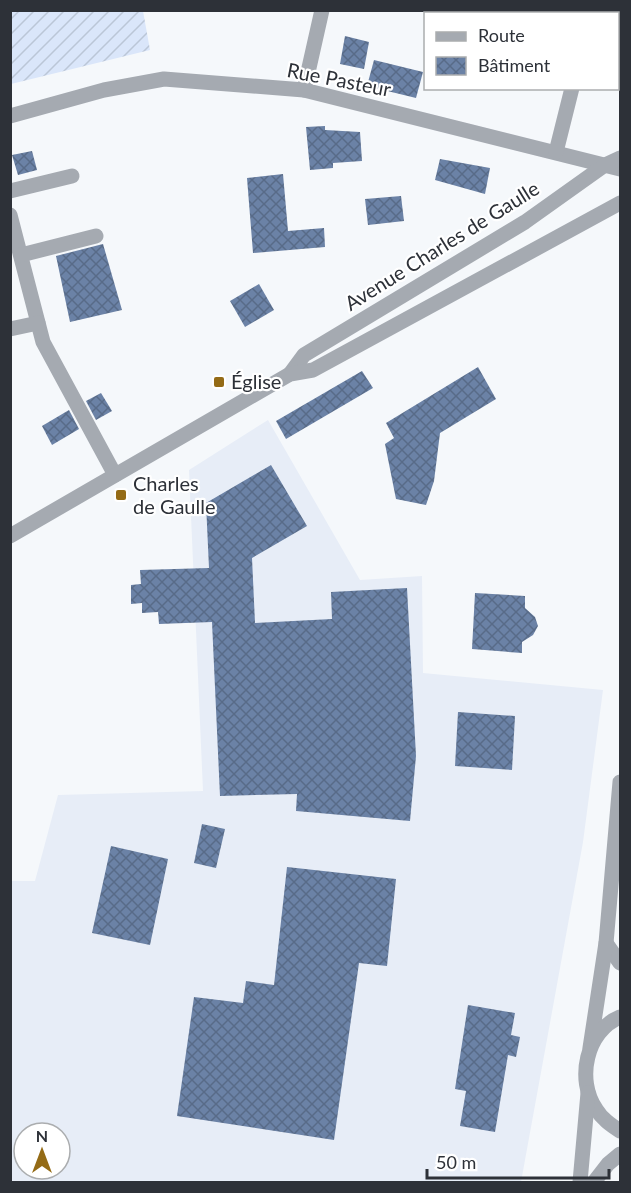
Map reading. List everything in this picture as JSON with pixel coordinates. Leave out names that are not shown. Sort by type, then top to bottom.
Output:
[{"type":"street","points":[[304,90],[322,10]]},
{"type":"street","name":"Rue Pasteur","points":[[10,116],[104,90],[164,79],[304,90],[621,169]]},
{"type":"street","points":[[556,152],[572,90]]},
{"type":"street","name":"Avenue Charles de Gaulle","points":[[290,374],[304,355],[525,222],[605,165],[621,158]]},
{"type":"street","points":[[10,191],[72,176]]},
{"type":"street","name":"Avenue Charles de Gaulle","points":[[10,536],[290,374],[313,370],[621,203]]},
{"type":"street","points":[[10,215],[43,342],[115,475]]},
{"type":"street","points":[[21,255],[96,236]]},
{"type":"street","points":[[10,329],[38,323]]},
{"type":"street","points":[[580,1182],[588,1093],[585,1071],[606,943],[621,782]]},
{"type":"street","points":[[606,943],[621,963]]},
{"type":"street","points":[[589,1050],[600,1032],[621,1017]]},
{"type":"street","points":[[588,1093],[596,1109],[608,1123],[621,1131]]},
{"type":"street","points":[[594,1182],[608,1164],[621,1154]]},
{"type":"shaded area","points":[[10,11],[143,11],[150,50],[11,84]]},
{"type":"shaded area","points":[[268,420],[360,580],[422,576],[423,673],[603,690],[583,842],[521,1182],[11,1182],[11,881],[35,881],[58,795],[203,791],[189,470]]},
{"type":"building","points":[[345,36],[369,42],[364,69],[340,64]]},
{"type":"building","points":[[374,60],[423,72],[416,98],[367,86]]},
{"type":"building","points":[[325,126],[325,130],[360,132],[362,161],[333,163],[333,168],[310,170],[306,127]]},
{"type":"building","points":[[32,151],[37,170],[18,175],[12,155]]},
{"type":"building","points":[[440,159],[490,168],[485,194],[435,180]]},
{"type":"building","points":[[283,174],[288,231],[324,228],[325,247],[253,253],[247,178]]},
{"type":"building","points":[[401,196],[404,221],[368,225],[365,199]]},
{"type":"building","points":[[103,244],[122,310],[70,322],[56,256]]},
{"type":"building","points":[[259,284],[274,310],[245,327],[230,301]]},
{"type":"building","points":[[478,367],[496,399],[440,433],[434,481],[426,505],[396,499],[385,444],[394,438],[386,423]]},
{"type":"building","points":[[362,371],[373,388],[286,439],[276,421]]},
{"type":"building","points":[[101,393],[112,411],[96,420],[86,401]]},
{"type":"building","points":[[69,410],[79,429],[52,445],[42,426]]},
{"type":"building","points":[[271,465],[307,526],[252,558],[255,623],[332,619],[331,592],[407,588],[416,756],[410,821],[296,811],[297,794],[220,796],[212,622],[159,624],[158,612],[142,613],[142,603],[131,604],[131,585],[141,584],[140,570],[209,568],[206,503]]},
{"type":"building","points":[[475,593],[525,596],[525,608],[535,617],[538,626],[533,635],[522,642],[522,653],[472,649]]},
{"type":"building","points":[[458,712],[515,716],[512,770],[455,766]]},
{"type":"building","points":[[202,824],[225,829],[216,868],[194,863]]},
{"type":"building","points":[[111,846],[168,859],[150,945],[92,933]]},
{"type":"building","points":[[287,867],[396,879],[387,966],[359,963],[334,1140],[177,1116],[194,997],[243,1003],[246,981],[274,985]]},
{"type":"building","points":[[468,1005],[515,1013],[511,1035],[520,1037],[516,1057],[508,1055],[495,1132],[460,1126],[466,1091],[455,1089]]},
{"type":"place","name":"Église","points":[[219,382]]},
{"type":"place","name":"Charles de Gaulle","points":[[121,495]]}]
